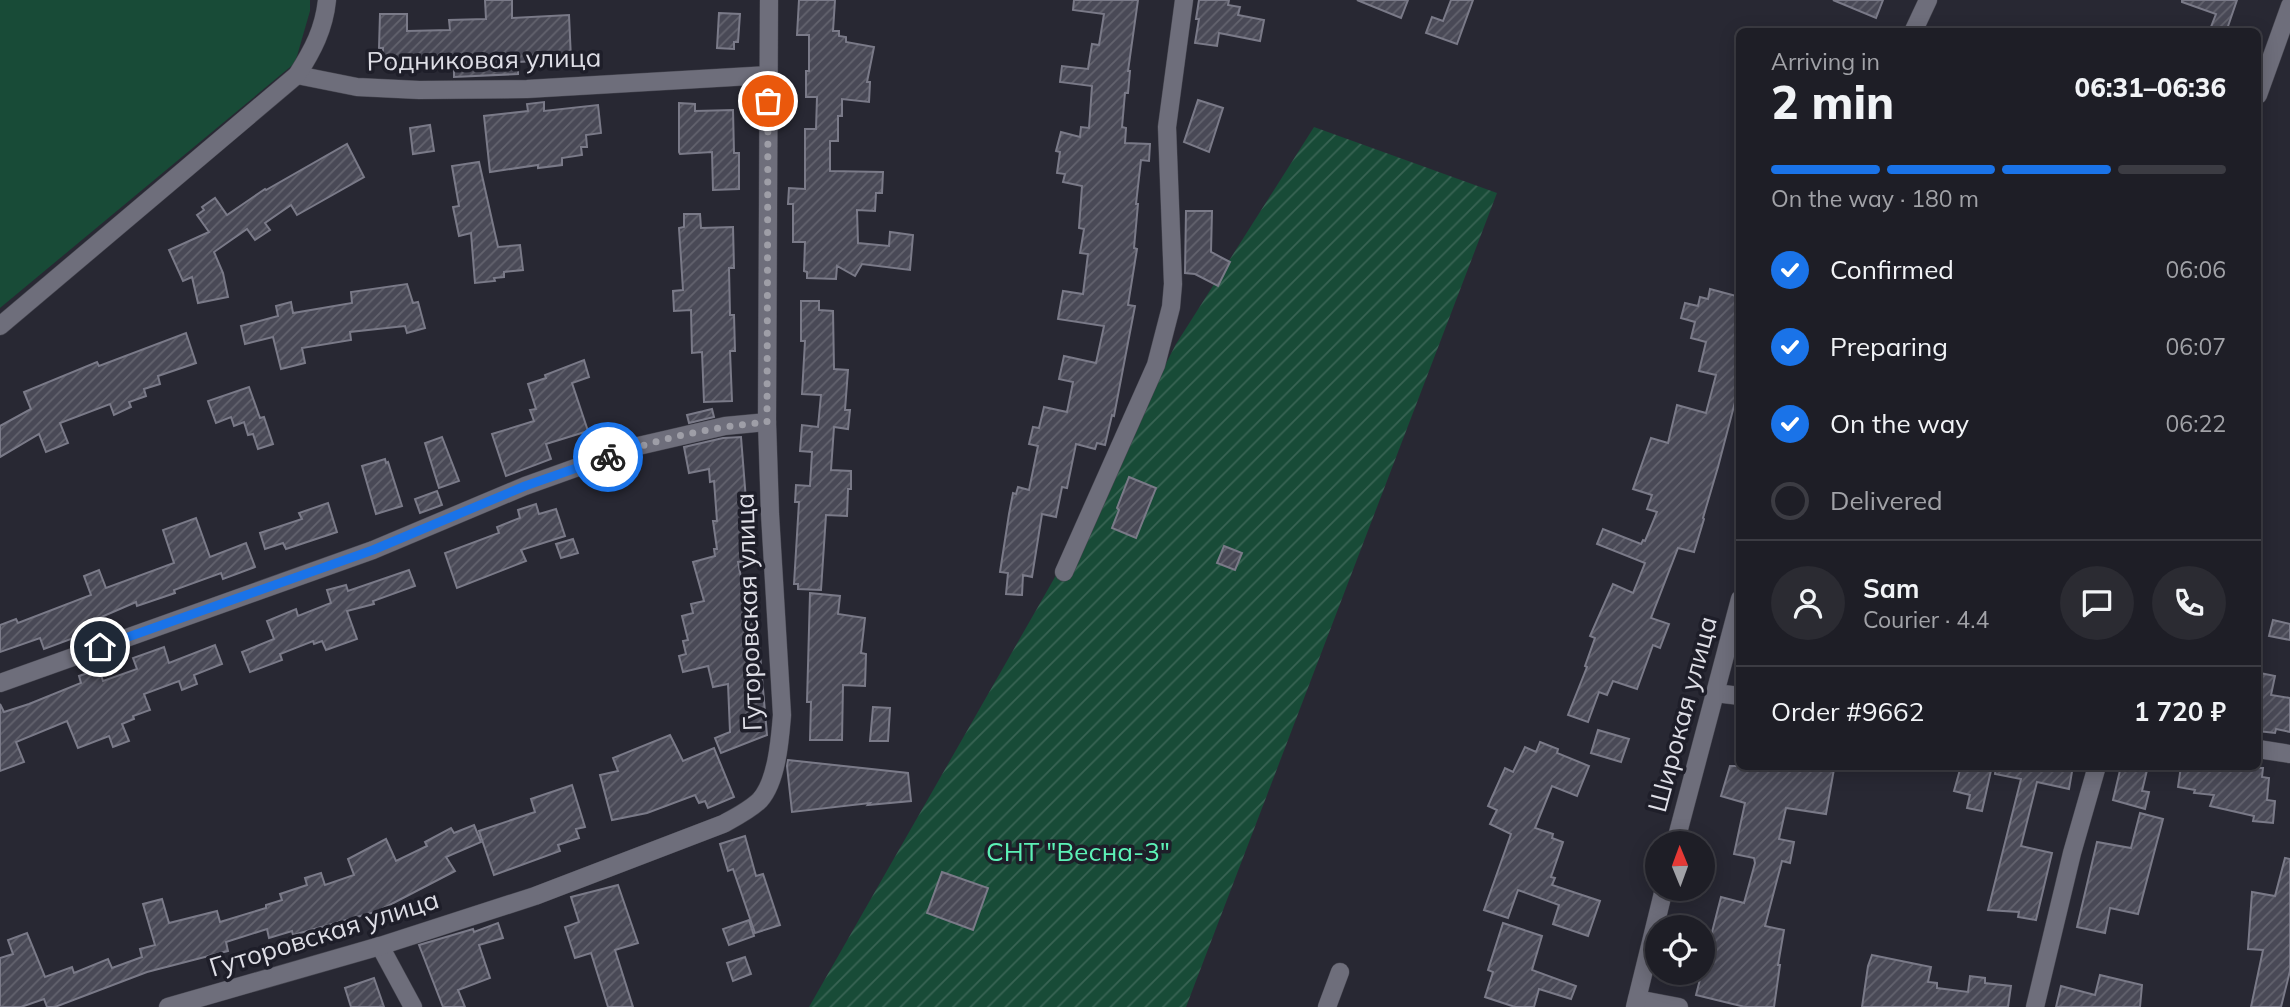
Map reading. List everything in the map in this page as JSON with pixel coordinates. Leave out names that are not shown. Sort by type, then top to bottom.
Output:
[{"type":"street","points":[[0,326],[297,75],[325,21],[327,0]]},
{"type":"street","name":"Гуторовская улица","points":[[168,1007],[380,946],[535,896],[713,828],[746,811],[761,798],[770,780],[779,747],[782,715],[767,422],[769,0]]},
{"type":"street","points":[[1064,572],[1156,365],[1171,307],[1173,284],[1167,127],[1184,0]]},
{"type":"street","points":[[1915,28],[1928,0]]},
{"type":"street","points":[[2261,87],[2290,6]]},
{"type":"street","name":"Родниковая улица","points":[[297,75],[357,87],[419,90],[527,89],[768,75]]},
{"type":"street","points":[[0,683],[373,550],[525,486],[634,447],[725,426],[767,422]]},
{"type":"street","name":"Широкая улица","points":[[1678,831],[1736,614]]},
{"type":"street","points":[[1715,694],[1736,696]]},
{"type":"street","points":[[2261,749],[2290,754]]},
{"type":"street","points":[[2035,1007],[2072,853],[2096,770]]},
{"type":"street","points":[[1661,901],[1636,1003],[1679,1007]]},
{"type":"street","points":[[380,946],[413,1007]]},
{"type":"street","points":[[1326,1007],[1340,972]]},
{"type":"green space","points":[[0,0],[310,0],[310,11],[295,63],[0,308]]},
{"type":"green space","name":"СНТ \"Весна-3\"","points":[[1314,127],[1497,193],[1186,1007],[809,1007],[1059,570],[1176,344]]},
{"type":"building","points":[[485,0],[512,0],[512,18],[569,15],[571,59],[518,62],[518,74],[454,77],[454,63],[383,62],[383,48],[379,48],[380,14],[407,14],[407,31],[450,30],[449,20],[486,19]]},
{"type":"building","points":[[799,0],[835,0],[833,31],[839,31],[839,36],[846,37],[846,42],[874,47],[867,82],[870,82],[869,102],[842,99],[842,116],[838,116],[838,141],[830,141],[830,171],[883,172],[882,193],[876,193],[875,211],[857,210],[858,243],[889,246],[890,232],[913,235],[910,270],[862,264],[855,276],[837,266],[836,279],[807,278],[807,272],[804,271],[805,242],[793,242],[793,204],[788,204],[789,188],[805,189],[805,129],[816,129],[817,97],[806,97],[809,35],[797,35]]},
{"type":"building","points":[[1074,0],[1138,0],[1122,127],[1126,128],[1125,143],[1150,144],[1149,161],[1141,160],[1136,204],[1134,248],[1137,249],[1128,305],[1135,306],[1114,416],[1112,415],[1105,445],[1097,443],[1095,449],[1076,444],[1067,488],[1062,487],[1056,517],[1042,514],[1032,577],[1023,575],[1022,595],[1006,594],[1008,573],[1000,572],[1009,514],[1013,493],[1016,494],[1018,487],[1029,490],[1038,446],[1029,444],[1033,427],[1039,428],[1044,407],[1067,412],[1073,382],[1059,379],[1064,356],[1096,363],[1104,326],[1058,319],[1063,291],[1083,294],[1088,254],[1080,253],[1084,229],[1079,228],[1082,186],[1063,182],[1065,174],[1057,173],[1060,152],[1056,151],[1061,132],[1080,137],[1081,127],[1089,128],[1092,86],[1060,82],[1062,66],[1088,69],[1092,44],[1099,45],[1104,14],[1073,10]]},
{"type":"building","points":[[1199,0],[1229,0],[1228,5],[1240,7],[1238,15],[1264,20],[1260,41],[1219,33],[1217,46],[1195,43]]},
{"type":"building","points":[[1357,0],[1408,0],[1401,18]]},
{"type":"building","points":[[1451,0],[1473,0],[1457,44],[1426,33],[1432,17],[1443,21]]},
{"type":"building","points":[[1833,0],[1883,0],[1876,18]]},
{"type":"building","points":[[2237,0],[2227,28],[2211,28],[2216,14],[2182,2]]},
{"type":"building","points":[[719,13],[740,14],[738,42],[734,42],[734,49],[717,48]]},
{"type":"building","points":[[1198,100],[1223,108],[1209,152],[1184,142]]},
{"type":"building","points":[[544,102],[544,111],[598,105],[601,133],[586,135],[587,147],[581,147],[582,155],[562,158],[562,165],[538,168],[538,165],[490,172],[484,116],[528,111],[527,104]]},
{"type":"building","points":[[679,103],[695,104],[695,111],[733,110],[734,153],[739,153],[739,189],[713,190],[712,152],[680,154]]},
{"type":"building","points":[[430,125],[434,151],[413,154],[410,128]]},
{"type":"building","points":[[347,144],[364,177],[297,215],[291,205],[265,223],[270,230],[255,240],[247,229],[214,252],[223,273],[228,297],[198,303],[192,277],[183,281],[169,250],[209,232],[197,215],[204,210],[202,207],[215,198],[227,215],[265,189]]},
{"type":"building","points":[[479,162],[498,247],[520,245],[523,270],[504,272],[504,277],[494,278],[495,281],[475,283],[471,233],[459,236],[453,207],[459,206],[452,166]]},
{"type":"building","points":[[1186,211],[1212,211],[1211,252],[1230,262],[1218,286],[1195,274],[1185,273]]},
{"type":"building","points":[[684,214],[700,214],[701,228],[733,227],[734,268],[729,268],[730,315],[734,315],[735,351],[730,351],[732,401],[704,402],[702,352],[692,353],[691,310],[674,311],[673,291],[683,290],[679,228],[684,227]]},
{"type":"building","points":[[407,284],[413,303],[418,302],[425,328],[407,333],[405,326],[350,332],[351,340],[302,348],[305,363],[281,369],[273,337],[245,344],[241,326],[278,316],[276,306],[291,302],[293,313],[352,303],[351,292]]},
{"type":"building","points":[[1710,289],[1736,296],[1736,398],[1704,519],[1694,552],[1678,548],[1651,618],[1669,624],[1660,648],[1653,645],[1637,689],[1613,681],[1607,695],[1599,692],[1588,722],[1568,715],[1587,667],[1585,666],[1595,638],[1590,636],[1613,584],[1633,593],[1645,563],[1597,544],[1603,529],[1641,544],[1645,541],[1657,512],[1647,509],[1652,495],[1633,489],[1651,438],[1668,443],[1677,405],[1706,413],[1716,375],[1699,371],[1706,342],[1691,338],[1695,322],[1681,318],[1685,303],[1698,306],[1700,297],[1708,299]]},
{"type":"building","points":[[801,301],[819,301],[819,310],[833,311],[834,369],[848,370],[845,410],[850,410],[848,429],[834,427],[831,470],[851,471],[851,489],[848,489],[847,516],[826,515],[821,590],[798,589],[798,584],[794,584],[799,502],[795,502],[796,485],[810,486],[812,452],[800,451],[802,425],[818,427],[821,395],[802,394],[805,341],[801,341]]},
{"type":"building","points":[[186,333],[196,363],[158,376],[160,384],[144,389],[146,396],[129,402],[131,407],[114,415],[110,404],[60,423],[68,443],[46,452],[39,434],[0,457],[0,426],[31,409],[24,392],[97,362],[99,366]]},
{"type":"building","points":[[584,360],[589,377],[572,383],[588,431],[546,444],[551,459],[506,476],[492,434],[534,421],[530,410],[536,409],[528,384]]},
{"type":"building","points":[[249,387],[260,418],[264,417],[273,444],[258,449],[253,434],[248,435],[244,422],[234,426],[231,417],[216,423],[208,401]]},
{"type":"building","points":[[712,409],[714,417],[689,423],[687,415]]},
{"type":"building","points":[[442,437],[459,481],[439,488],[425,443]]},
{"type":"building","points":[[741,437],[747,513],[742,513],[748,561],[738,562],[747,609],[756,608],[767,735],[721,753],[715,738],[730,732],[728,684],[713,687],[708,666],[683,672],[679,656],[686,654],[683,641],[688,640],[682,616],[693,613],[691,604],[704,601],[693,562],[715,556],[714,549],[717,549],[713,521],[717,521],[714,481],[710,482],[709,469],[689,473],[684,447],[723,438]]},
{"type":"building","points":[[385,459],[402,506],[376,514],[362,466]]},
{"type":"building","points":[[1129,477],[1156,488],[1136,538],[1112,528]]},
{"type":"building","points":[[437,491],[442,505],[420,513],[415,499]]},
{"type":"building","points":[[328,503],[337,532],[286,549],[283,543],[265,549],[260,533],[302,519],[299,513]]},
{"type":"building","points":[[536,504],[539,514],[556,509],[565,536],[521,550],[526,561],[457,588],[445,553],[499,533],[497,527],[520,518],[518,510]]},
{"type":"building","points":[[196,518],[210,557],[246,543],[255,567],[223,579],[221,573],[137,606],[136,602],[99,618],[100,621],[96,623],[98,629],[44,649],[40,638],[0,652],[0,625],[16,619],[18,623],[91,595],[84,576],[99,570],[106,588],[174,563],[163,530]]},
{"type":"building","points":[[573,539],[578,553],[561,558],[556,544]]},
{"type":"building","points":[[1224,546],[1242,553],[1235,570],[1217,563]]},
{"type":"building","points":[[409,570],[415,586],[373,601],[374,604],[347,611],[357,639],[326,650],[322,641],[314,644],[313,641],[280,654],[282,660],[250,672],[242,652],[274,639],[267,621],[296,609],[298,616],[331,603],[327,590],[346,585],[348,591]]},
{"type":"building","points":[[810,593],[840,596],[838,614],[865,618],[861,653],[866,654],[865,686],[843,685],[842,740],[810,740],[811,702],[807,702]]},
{"type":"building","points":[[2273,620],[2290,624],[2290,640],[2269,636]]},
{"type":"building","points":[[215,645],[222,664],[194,675],[197,684],[182,690],[179,681],[144,694],[150,710],[133,716],[134,719],[122,724],[129,741],[113,747],[109,736],[78,748],[67,721],[16,742],[24,762],[0,771],[0,704],[4,712],[29,704],[81,683],[79,676],[99,669],[103,681],[137,669],[133,658],[164,647],[169,663]]},
{"type":"building","points":[[2261,673],[2275,676],[2271,695],[2290,698],[2290,732],[2276,729],[2275,733],[2261,731]]},
{"type":"building","points":[[873,707],[890,708],[888,741],[870,741]]},
{"type":"building","points":[[1598,730],[1629,739],[1621,762],[1591,753]]},
{"type":"building","points":[[670,735],[683,761],[714,748],[734,797],[708,808],[705,801],[699,803],[695,795],[647,813],[612,820],[600,775],[618,771],[613,758]]},
{"type":"building","points":[[1540,742],[1558,749],[1557,753],[1589,766],[1577,796],[1552,786],[1535,828],[1553,834],[1552,838],[1563,842],[1551,877],[1555,878],[1552,885],[1600,901],[1588,936],[1553,924],[1559,905],[1518,890],[1508,918],[1484,910],[1511,834],[1490,824],[1497,810],[1488,806],[1505,768],[1513,772],[1525,747],[1536,752]]},
{"type":"building","points":[[788,760],[908,773],[911,801],[792,812]]},
{"type":"building","points":[[1730,766],[1736,766],[1736,770],[1834,770],[1826,814],[1786,808],[1779,839],[1794,842],[1790,863],[1782,861],[1765,926],[1784,930],[1774,1007],[1745,1007],[1696,995],[1699,985],[1715,985],[1715,921],[1721,897],[1744,903],[1755,863],[1754,858],[1734,854],[1745,803],[1721,796]]},
{"type":"building","points":[[2263,768],[2262,777],[2269,778],[2267,800],[2275,801],[2273,823],[2253,821],[2254,816],[2210,806],[2214,795],[2194,793],[2195,790],[2178,787],[2180,770]]},
{"type":"building","points":[[1960,770],[1991,770],[1982,811],[1967,808],[1970,795],[1954,791]]},
{"type":"building","points":[[1996,770],[2072,770],[2069,789],[2037,782],[2021,846],[2052,853],[2036,920],[2018,917],[2019,912],[1988,910],[2021,779],[1995,774]]},
{"type":"building","points":[[2120,770],[2147,770],[2142,791],[2149,792],[2145,809],[2113,800]]},
{"type":"building","points":[[572,785],[585,827],[576,829],[579,838],[558,845],[560,851],[494,875],[479,831],[535,812],[531,799]]},
{"type":"building","points":[[2140,813],[2163,819],[2138,914],[2110,908],[2105,933],[2077,927],[2097,842],[2131,848]]},
{"type":"building","points":[[474,825],[481,842],[446,857],[455,871],[378,911],[293,935],[292,931],[269,938],[267,929],[226,942],[228,951],[147,972],[55,1007],[47,1007],[44,999],[21,1007],[0,1007],[0,958],[13,954],[8,940],[27,933],[45,977],[72,967],[74,973],[108,959],[112,968],[142,957],[140,949],[155,945],[143,904],[162,899],[169,923],[217,911],[220,922],[266,908],[266,905],[282,900],[280,894],[307,885],[305,878],[321,873],[325,885],[354,875],[348,859],[386,839],[396,861],[427,846],[425,842],[451,828],[454,833]]},
{"type":"building","points":[[745,836],[756,876],[763,874],[780,925],[755,933],[733,869],[728,871],[720,844]]},
{"type":"building","points":[[2285,858],[2290,859],[2290,971],[2281,1007],[2251,1007],[2263,950],[2248,949],[2252,892],[2275,896]]},
{"type":"building","points":[[942,872],[988,888],[973,930],[927,913]]},
{"type":"building","points":[[618,885],[638,943],[615,950],[633,1007],[608,1007],[591,953],[575,958],[565,927],[579,922],[571,897]]},
{"type":"building","points":[[749,920],[754,936],[729,945],[723,929]]},
{"type":"building","points":[[498,923],[503,938],[479,945],[490,978],[458,990],[465,1007],[443,1007],[419,945],[473,929],[474,932]]},
{"type":"building","points":[[1503,923],[1542,936],[1532,970],[1576,986],[1571,999],[1539,989],[1534,1007],[1515,1007],[1485,997],[1493,972],[1488,970]]},
{"type":"building","points":[[1872,955],[1931,967],[1928,982],[1937,983],[1937,988],[1968,992],[1970,976],[1985,978],[1985,983],[2011,986],[2008,1007],[1862,1007]]},
{"type":"building","points":[[745,957],[751,974],[733,981],[727,963]]},
{"type":"building","points":[[2100,975],[2142,985],[2140,1007],[2056,1007],[2061,986],[2095,995]]},
{"type":"building","points":[[374,978],[384,1007],[351,1007],[345,988]]},
{"type":"way so far","points":[[608,457],[634,447],[682,435],[725,426],[767,422],[768,101]]},
{"type":"route","points":[[100,647],[373,550],[525,486],[608,457]]}]
